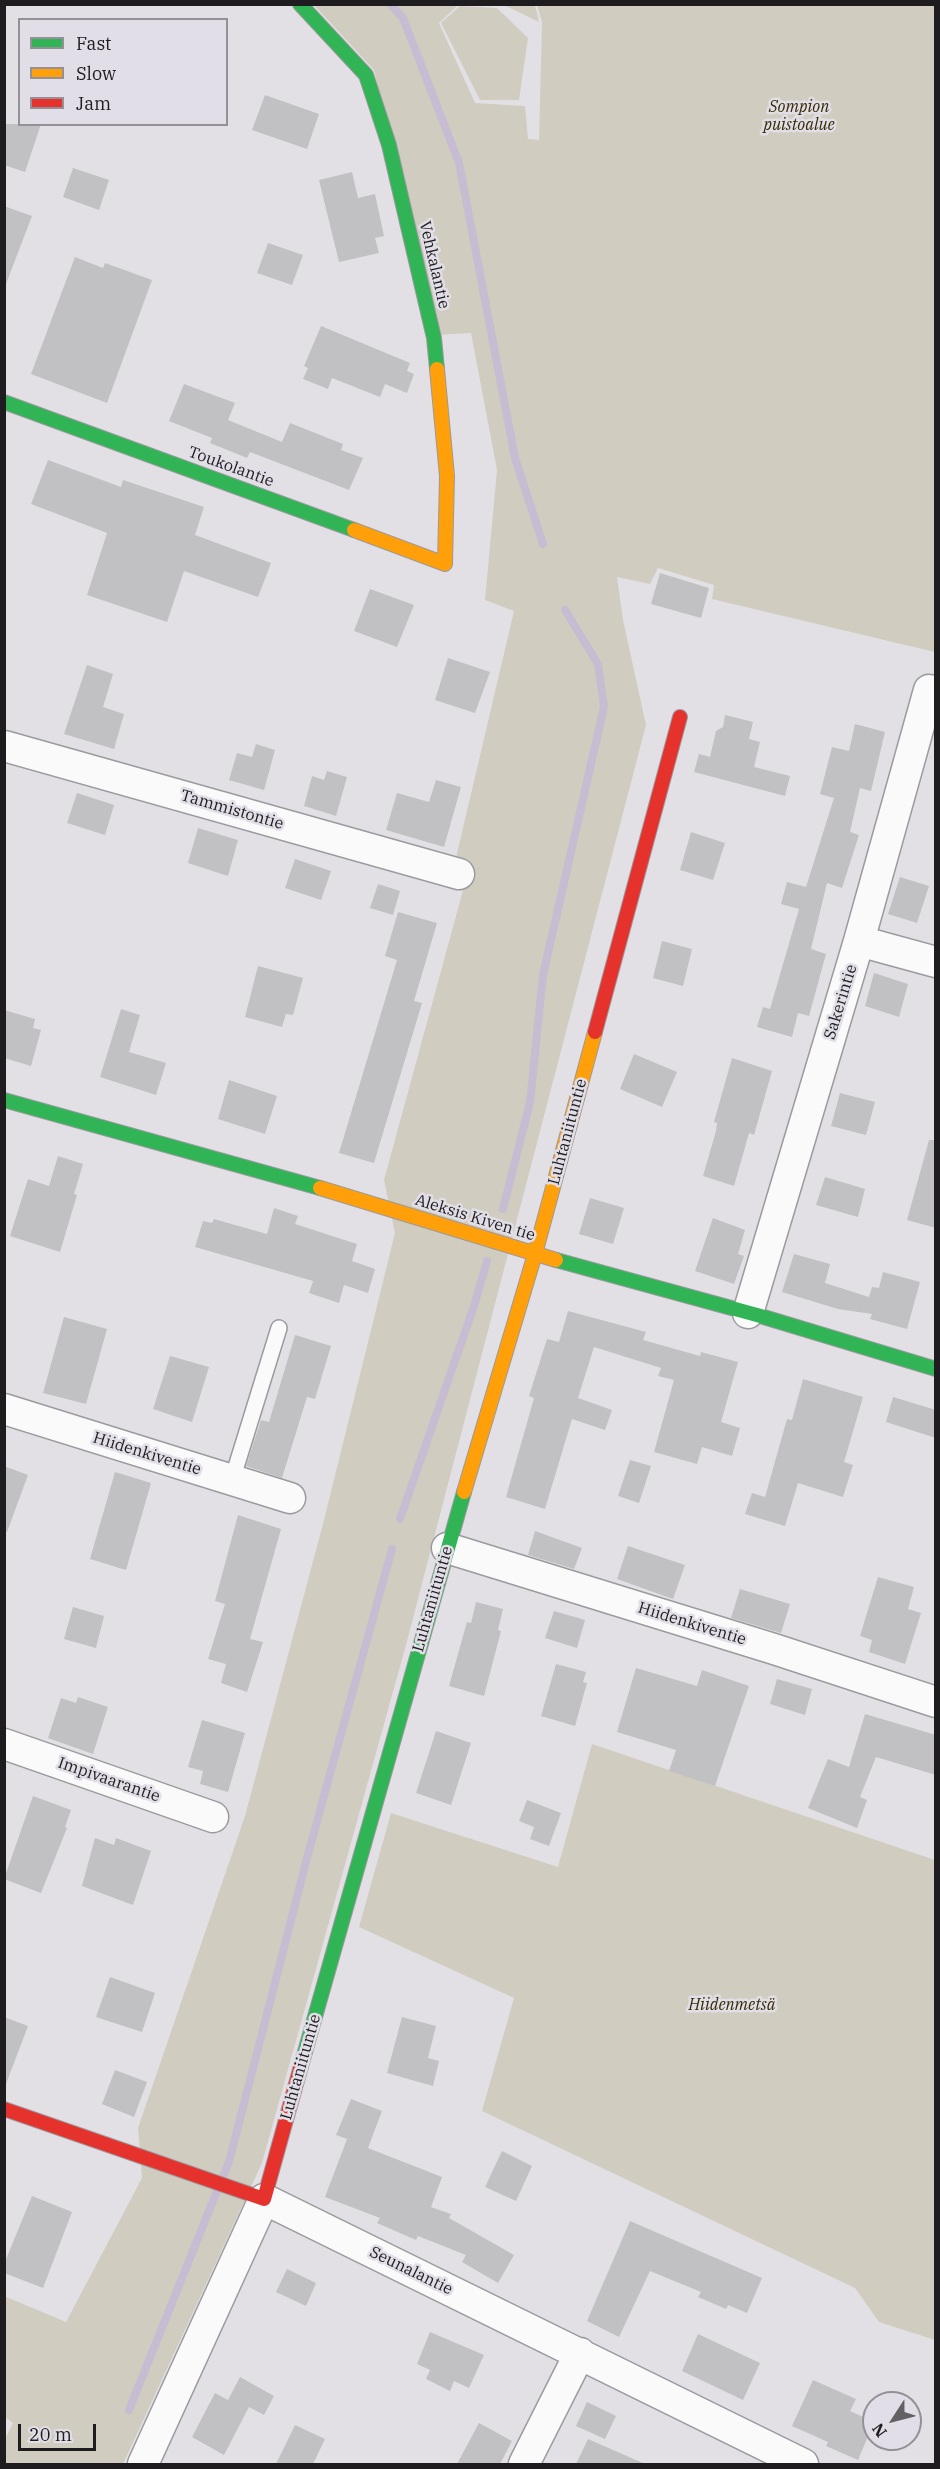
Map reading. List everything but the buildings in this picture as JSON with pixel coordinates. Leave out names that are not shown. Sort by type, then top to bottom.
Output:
[{"type":"street","name":"Vehkalantie","points":[[300,4],[366,75],[389,145],[434,338],[447,476],[445,564]]},
{"type":"street","name":"Toukolantie","points":[[4,402],[445,564]]},
{"type":"street","name":"Sakerintie","points":[[748,1313],[859,941],[929,690]]},
{"type":"street","name":"Luhtaniituntie","points":[[143,2464],[264,2199],[447,1548],[535,1254],[680,717]]},
{"type":"street","name":"Tammistontie","points":[[4,746],[459,874]]},
{"type":"street","points":[[859,941],[936,962]]},
{"type":"street","name":"Aleksis Kiven tie","points":[[4,1100],[293,1180],[535,1254],[748,1313],[936,1369]]},
{"type":"street","name":"Hiidenkiventie","points":[[4,1410],[290,1498]]},
{"type":"street","name":"Hiidenkiventie","points":[[447,1548],[774,1649],[936,1702]]},
{"type":"street","name":"Impivaarantie","points":[[4,1744],[213,1817]]},
{"type":"street","name":"Seunalantie","points":[[4,2109],[264,2199],[803,2464]]},
{"type":"street","points":[[524,2464],[580,2354]]},
{"type":"lane","points":[[232,1480],[279,1328]]},
{"type":"green space","name":"Sompion puistoalue","points":[[314,5],[458,5],[439,23],[475,103],[525,106],[528,139],[539,140],[542,22],[537,5],[935,5],[935,652],[712,599],[714,585],[658,568],[650,584],[617,577],[623,620],[646,725],[406,1645],[262,2163],[123,2464],[5,2464],[5,2439],[13,2423],[5,2417],[4,2296],[66,2322],[142,2178],[138,2128],[245,1816],[324,1520],[395,1233],[384,1180],[465,883],[455,862],[514,611],[485,600],[497,470],[471,333],[437,335],[374,70]]},
{"type":"green space","points":[[504,5],[535,5],[539,22]]},
{"type":"green space","points":[[460,6],[497,8],[528,38],[519,100],[480,100],[441,23]]},
{"type":"green space","name":"Hiidenmetsä","points":[[592,1744],[935,1860],[935,2340],[879,2322],[855,2288],[482,2111],[514,1998],[359,1927],[391,1813],[558,1867]]},
{"type":"waterway","points":[[390,4],[403,18],[459,163],[515,458],[543,544]]},
{"type":"waterway","points":[[503,1209],[530,1102],[543,975],[604,707],[598,664],[565,610]]},
{"type":"waterway","points":[[400,1519],[474,1306],[487,1261]]},
{"type":"waterway","points":[[223,2177],[229,2162],[308,1854],[392,1549]]},
{"type":"waterway","points":[[129,2410],[217,2191]]},
{"type":"traffic: fast","points":[[300,4],[366,75],[389,145],[434,338],[437,369]]},
{"type":"traffic: fast","points":[[4,402],[354,530]]},
{"type":"traffic: fast","points":[[4,1100],[320,1188]]},
{"type":"traffic: fast","points":[[556,1260],[757,1315],[936,1369]]},
{"type":"traffic: fast","points":[[301,2066],[464,1492]]},
{"type":"traffic: slow","points":[[354,530],[445,564],[447,476],[437,369]]},
{"type":"traffic: slow","points":[[464,1492],[535,1254],[595,1032]]},
{"type":"traffic: slow","points":[[320,1188],[556,1260]]},
{"type":"traffic: jam","points":[[595,1032],[680,717]]},
{"type":"traffic: jam","points":[[4,2109],[264,2199],[301,2066]]}]
